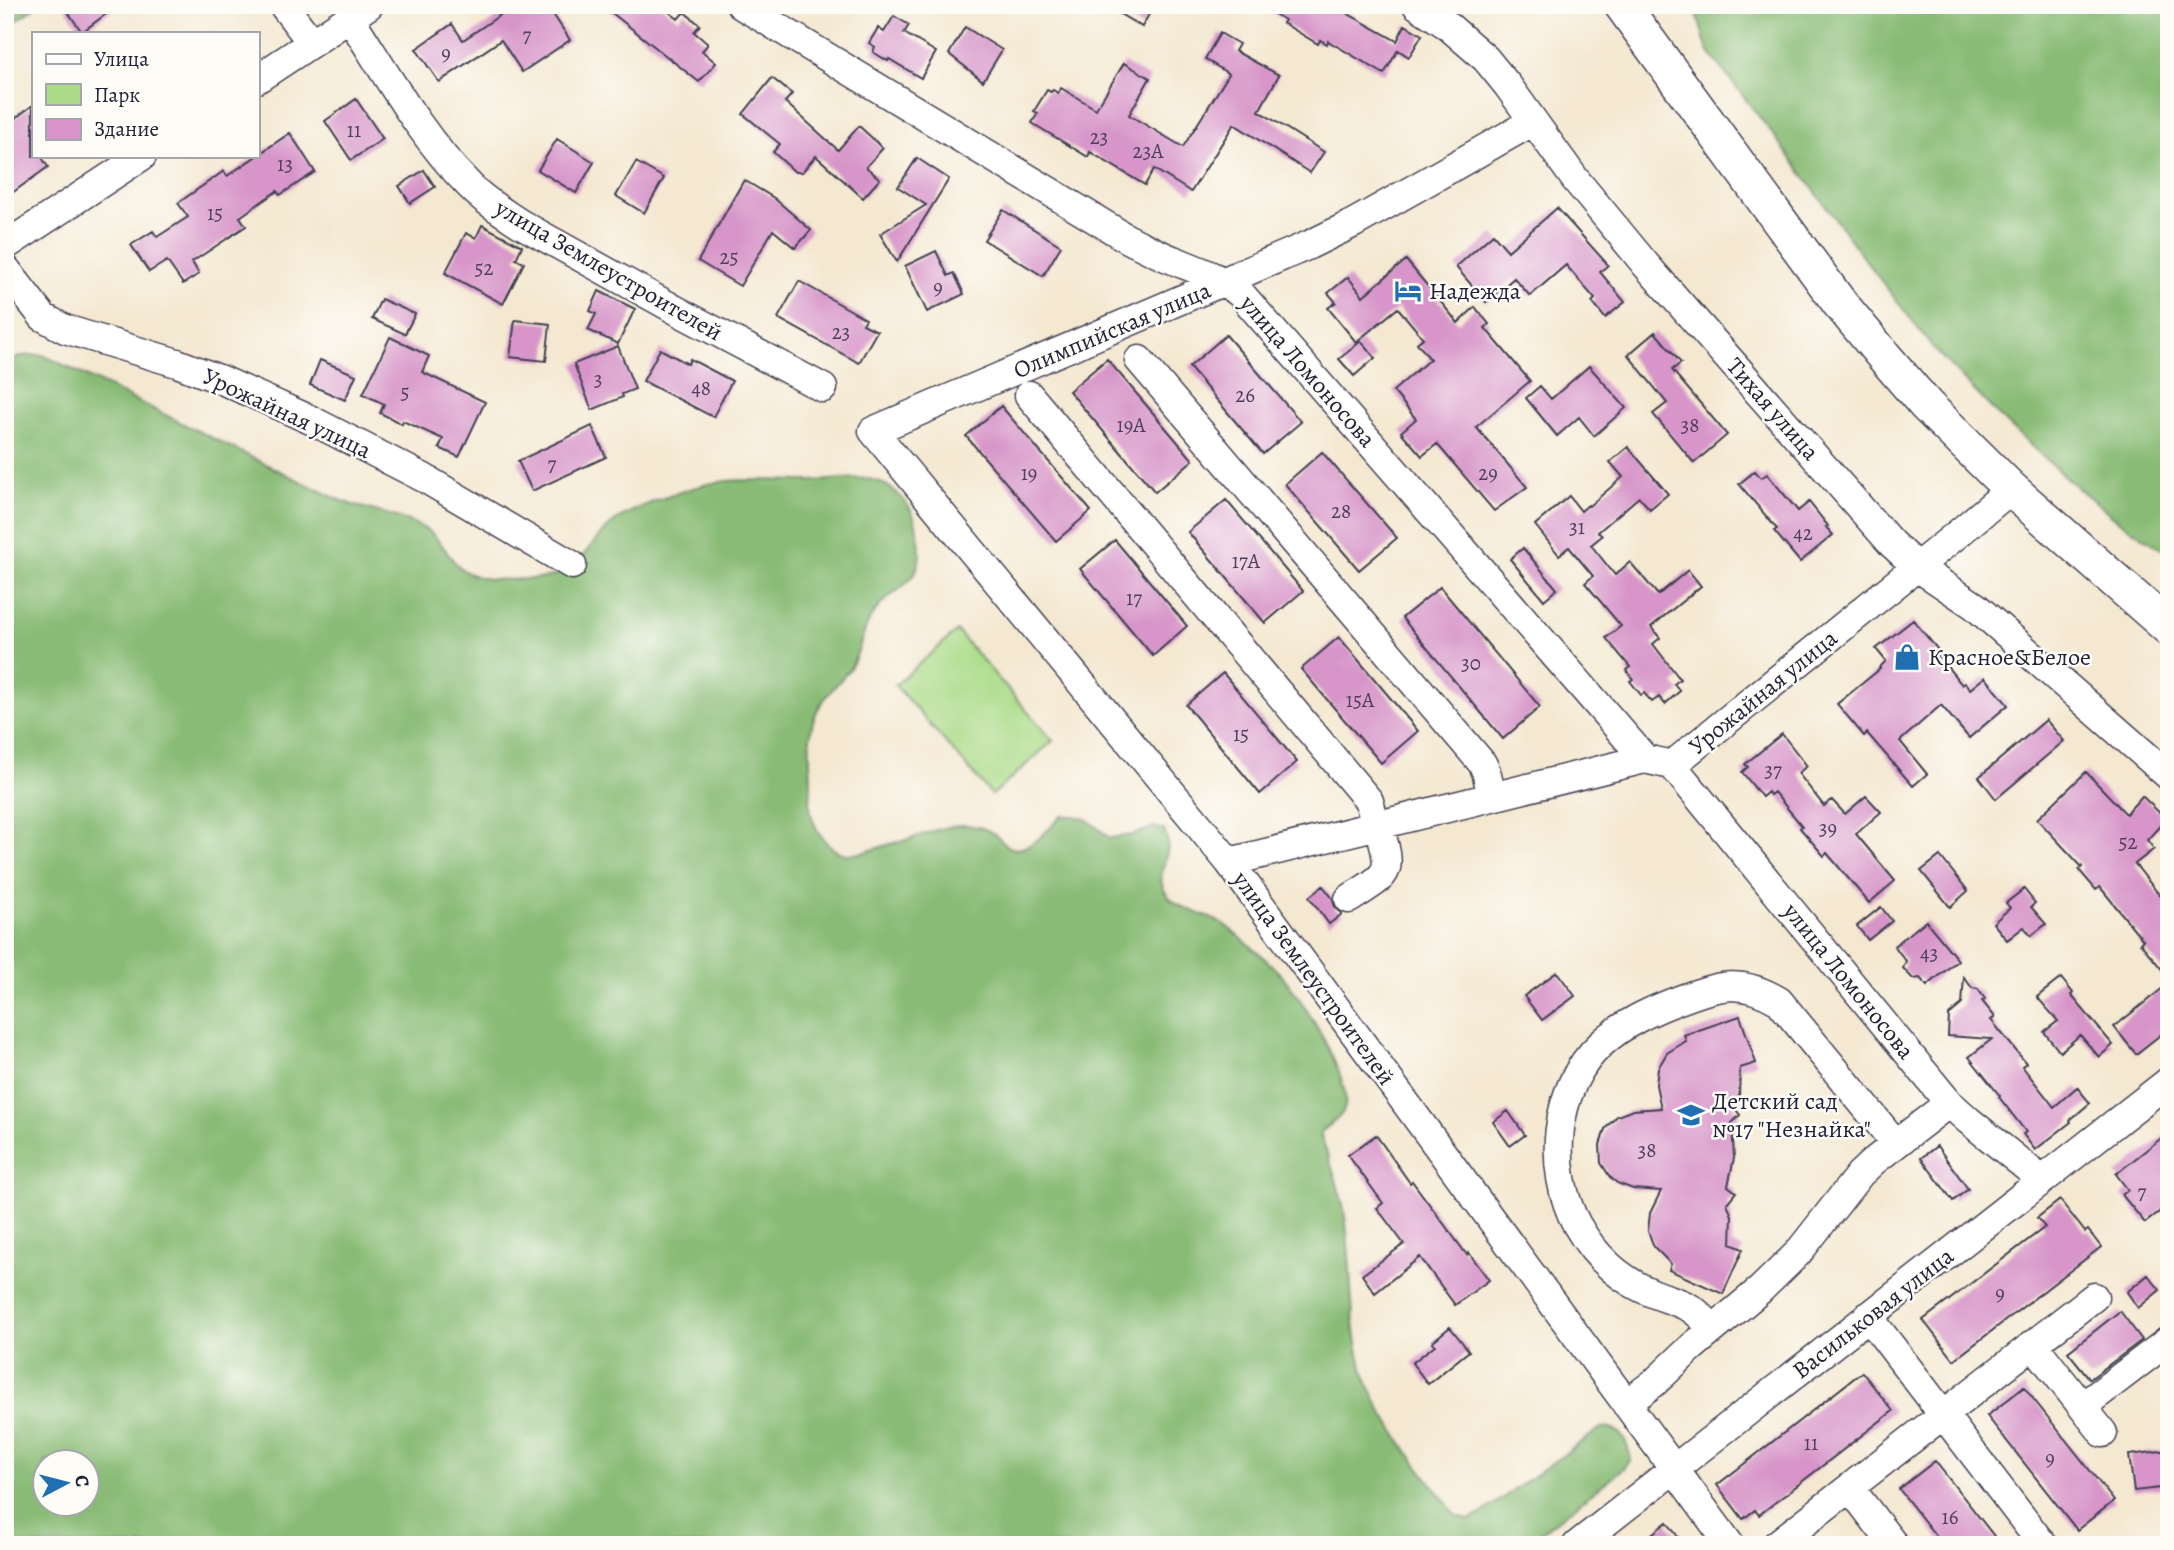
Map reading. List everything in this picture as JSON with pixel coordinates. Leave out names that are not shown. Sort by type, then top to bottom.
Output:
[{"type":"main road","points":[[1622,5],[1838,301],[1926,405],[2011,489],[2169,628]]},
{"type":"street","points":[[283,5],[312,43]]},
{"type":"street","name":"улица Ломоносова","points":[[741,5],[1128,239],[1227,282],[1254,306],[1644,759]]},
{"type":"street","name":"Тихая улица","points":[[1417,5],[1447,25],[1486,60],[1575,179],[1646,265],[1892,544],[1917,567],[1975,607],[2169,776]]},
{"type":"street","points":[[259,78],[359,12]]},
{"type":"street","name":"улица Землеустроителей","points":[[359,12],[427,135],[470,187],[521,224],[822,388]]},
{"type":"street","name":"Олимпийская улица","points":[[873,431],[1227,282],[1343,228],[1532,122]]},
{"type":"street","points":[[5,246],[139,158]]},
{"type":"street","name":"Урожайная улица","points":[[5,268],[43,317],[65,329],[177,363],[224,381],[311,421],[424,478],[572,565]]},
{"type":"street","points":[[1139,360],[1482,763],[1492,797]]},
{"type":"street","points":[[1029,395],[1369,801],[1387,859],[1386,871],[1379,879],[1349,899]]},
{"type":"street","name":"улица Землеустроителей","points":[[873,431],[1229,862],[1730,1545]]},
{"type":"street","name":"Урожайная улица","points":[[1229,862],[1644,759],[1672,765],[2011,489]]},
{"type":"street","name":"улица Ломоносова","points":[[1672,765],[1949,1103],[2042,1180]]},
{"type":"street","points":[[1713,1329],[1690,1308],[1623,1278],[1603,1261],[1577,1225],[1568,1205],[1561,1180],[1559,1129],[1566,1101],[1576,1078],[1586,1060],[1600,1045],[1637,1018],[1710,988],[1745,986],[1763,991],[1779,1000],[1896,1143]]},
{"type":"street","name":"Васильковая улица","points":[[1577,1545],[2169,1081]]},
{"type":"street","points":[[1626,1404],[1760,1290],[1798,1253],[1860,1174],[1949,1103]]},
{"type":"street","points":[[1776,1545],[2094,1297]]},
{"type":"street","points":[[1868,1316],[2043,1545]]},
{"type":"street","points":[[2083,1406],[2169,1340]]},
{"type":"street","points":[[2034,1344],[2103,1433]]},
{"type":"street","points":[[1850,1488],[1894,1545]]},
{"type":"green space","points":[[5,5],[37,5],[5,30]]},
{"type":"green space","points":[[1698,5],[2169,5],[2169,554],[2119,521],[2068,480],[1997,414],[1935,350],[1708,51],[1696,12]]},
{"type":"green space","points":[[43,355],[331,496],[418,525],[435,537],[460,568],[489,579],[532,579],[563,572],[620,518],[654,502],[709,484],[742,480],[811,481],[860,478],[882,483],[892,489],[906,503],[915,520],[920,552],[918,566],[913,576],[878,608],[870,619],[853,662],[814,717],[810,744],[810,807],[822,837],[834,849],[853,854],[963,825],[987,830],[1009,847],[1016,849],[1033,843],[1062,816],[1084,818],[1110,838],[1133,835],[1154,827],[1164,830],[1168,846],[1161,878],[1164,890],[1181,906],[1226,926],[1282,976],[1313,1020],[1342,1080],[1344,1110],[1321,1132],[1321,1136],[1344,1213],[1357,1344],[1377,1403],[1415,1462],[1456,1516],[1470,1520],[1601,1428],[1613,1429],[1622,1436],[1631,1460],[1525,1545],[5,1545],[5,365],[20,356]]},
{"type":"green space","points":[[957,631],[1053,741],[992,795],[895,685]]},
{"type":"building","points":[[63,5],[118,5],[82,32]]},
{"type":"building","points":[[515,5],[547,5],[570,40],[522,72],[501,40],[439,82],[416,49],[452,24],[463,40]]},
{"type":"building","points":[[602,5],[660,5],[678,19],[684,12],[700,25],[694,32],[708,44],[702,51],[716,63],[699,82]]},
{"type":"building","points":[[1105,5],[1154,5],[1142,27]]},
{"type":"building","points":[[1258,5],[1349,5],[1345,12],[1397,41],[1405,25],[1422,35],[1409,57],[1398,50],[1384,74],[1328,41],[1327,44],[1320,40],[1318,44],[1283,23],[1285,20]]},
{"type":"building","points":[[894,16],[909,25],[904,33],[936,52],[921,78],[873,52],[875,47],[869,43],[878,28],[884,32]]},
{"type":"building","points":[[965,27],[1002,50],[983,81],[949,54]]},
{"type":"building","points":[[1220,33],[1239,44],[1235,51],[1279,75],[1259,111],[1324,152],[1310,173],[1234,124],[1191,192],[1154,169],[1145,185],[1090,152],[1088,157],[1032,123],[1038,113],[1034,111],[1047,90],[1058,93],[1061,88],[1096,109],[1124,63],[1150,78],[1129,115],[1183,147],[1229,74],[1205,59]]},
{"type":"building","points":[[772,78],[792,94],[785,102],[838,150],[859,126],[883,148],[866,167],[880,179],[863,198],[816,156],[802,172],[795,172],[773,152],[780,144],[743,114]]},
{"type":"building","points":[[356,99],[383,139],[351,160],[325,121]]},
{"type":"building","points":[[32,106],[32,158],[42,158],[48,167],[5,198],[5,126]]},
{"type":"building","points":[[290,133],[315,172],[280,195],[277,191],[240,217],[246,226],[192,262],[199,274],[183,284],[167,261],[149,272],[131,245],[153,231],[157,237],[188,217],[178,203],[224,171],[227,176],[253,158],[259,158],[259,154]]},
{"type":"building","points":[[557,139],[594,162],[576,193],[538,170]]},
{"type":"building","points":[[917,158],[949,179],[897,262],[880,234],[926,205],[898,187]]},
{"type":"building","points":[[636,162],[664,178],[644,213],[616,196]]},
{"type":"building","points":[[424,170],[435,187],[410,203],[399,186]]},
{"type":"building","points":[[744,180],[774,198],[811,230],[795,248],[773,230],[740,286],[698,261]]},
{"type":"building","points":[[1557,208],[1608,265],[1600,272],[1625,302],[1605,318],[1592,302],[1595,299],[1566,265],[1530,296],[1514,278],[1486,302],[1456,267],[1493,234],[1508,251]]},
{"type":"building","points":[[1003,210],[1061,246],[1043,276],[984,240]]},
{"type":"building","points":[[482,225],[522,246],[516,259],[524,263],[503,304],[445,273],[466,233],[476,238]]},
{"type":"building","points":[[936,251],[948,276],[954,273],[964,294],[927,312],[905,266]]},
{"type":"building","points":[[1406,260],[1458,323],[1475,307],[1489,324],[1485,328],[1530,381],[1476,427],[1527,487],[1494,511],[1437,444],[1422,456],[1401,432],[1416,419],[1393,391],[1430,359],[1417,343],[1423,338],[1398,308],[1356,342],[1328,308],[1336,302],[1328,293],[1348,277],[1363,296]]},
{"type":"building","points":[[799,281],[866,319],[863,324],[877,331],[859,363],[778,318]]},
{"type":"building","points":[[599,291],[635,309],[618,344],[588,330],[596,314],[590,311]]},
{"type":"building","points":[[381,299],[415,314],[405,334],[372,319]]},
{"type":"building","points":[[515,320],[550,324],[546,361],[510,357]]},
{"type":"building","points":[[1655,332],[1681,363],[1672,370],[1727,435],[1694,463],[1653,414],[1667,403],[1628,355]]},
{"type":"building","points":[[1226,335],[1301,422],[1263,454],[1189,367]]},
{"type":"building","points":[[390,337],[429,356],[422,372],[485,402],[459,457],[439,448],[443,439],[380,413],[384,404],[363,394]]},
{"type":"building","points":[[1361,341],[1375,358],[1354,376],[1339,359]]},
{"type":"building","points":[[618,346],[635,389],[592,410],[574,364]]},
{"type":"building","points":[[660,349],[688,364],[690,359],[732,381],[713,417],[643,381]]},
{"type":"building","points":[[1107,359],[1193,460],[1155,492],[1069,391]]},
{"type":"building","points":[[320,360],[356,375],[345,400],[310,385]]},
{"type":"building","points":[[1589,366],[1626,408],[1594,436],[1579,417],[1557,436],[1526,398],[1540,386],[1551,399]]},
{"type":"building","points":[[1001,406],[1091,511],[1056,541],[966,436]]},
{"type":"building","points":[[592,426],[606,457],[532,491],[518,461]]},
{"type":"building","points":[[1628,447],[1668,494],[1650,509],[1639,497],[1598,532],[1602,536],[1591,545],[1615,575],[1630,562],[1658,595],[1688,570],[1701,586],[1651,627],[1660,638],[1653,644],[1680,679],[1674,684],[1680,691],[1665,704],[1659,697],[1652,702],[1644,693],[1641,695],[1630,681],[1633,679],[1626,670],[1630,667],[1606,638],[1621,626],[1585,583],[1593,576],[1569,547],[1559,555],[1535,525],[1569,496],[1581,511],[1589,506],[1623,477],[1610,462]]},
{"type":"building","points":[[1322,452],[1397,538],[1359,570],[1285,484]]},
{"type":"building","points":[[1755,471],[1761,478],[1767,474],[1798,511],[1809,502],[1833,535],[1800,562],[1774,531],[1777,529],[1739,484]]},
{"type":"building","points":[[1226,500],[1303,591],[1265,623],[1188,532]]},
{"type":"building","points":[[1115,540],[1187,626],[1153,656],[1080,569]]},
{"type":"building","points":[[1523,548],[1557,589],[1544,600],[1510,559]]},
{"type":"building","points":[[1440,587],[1540,707],[1503,739],[1402,618]]},
{"type":"building","points":[[1913,620],[1939,651],[1936,653],[1962,685],[1965,683],[1970,689],[1985,677],[2008,705],[1969,738],[1941,705],[1900,741],[1927,774],[1913,786],[1867,733],[1864,736],[1837,704],[1880,669],[1886,661],[1876,649]]},
{"type":"building","points":[[1339,637],[1418,731],[1381,763],[1301,669]]},
{"type":"building","points":[[1223,673],[1297,762],[1260,794],[1186,705]]},
{"type":"building","points":[[2046,720],[2064,741],[1996,799],[1979,777]]},
{"type":"building","points":[[1782,734],[1807,766],[1798,773],[1824,806],[1832,800],[1845,814],[1866,796],[1881,812],[1856,834],[1895,881],[1869,903],[1827,853],[1824,856],[1800,828],[1802,826],[1774,792],[1770,795],[1768,792],[1762,797],[1742,772],[1748,767],[1745,764]]},
{"type":"building","points":[[2086,772],[2126,814],[2142,796],[2166,819],[2147,840],[2154,849],[2135,864],[2161,897],[2169,891],[2169,978],[2140,943],[2143,940],[2100,887],[2096,890],[2079,870],[2082,867],[2037,819]]},
{"type":"building","points":[[1940,856],[1968,891],[1950,907],[1921,871]]},
{"type":"building","points":[[1323,886],[1333,899],[1335,908],[1342,914],[1329,924],[1309,897]]},
{"type":"building","points":[[2024,889],[2035,903],[2031,907],[2046,924],[2031,936],[2024,927],[2007,940],[1993,923],[2010,908],[2006,903]]},
{"type":"building","points":[[1881,907],[1892,921],[1868,940],[1857,926]]},
{"type":"building","points":[[1926,921],[1958,960],[1927,986],[1920,978],[1913,979],[1903,968],[1906,961],[1894,946]]},
{"type":"building","points":[[1557,972],[1575,996],[1542,1020],[1524,996]]},
{"type":"building","points":[[1964,977],[1985,999],[1982,1001],[1995,1017],[1991,1020],[2026,1063],[2022,1066],[2054,1107],[2077,1087],[2090,1103],[2070,1120],[2071,1122],[2035,1150],[2023,1134],[2026,1132],[1969,1057],[1992,1039],[1948,1036],[1949,1015],[1962,1004]]},
{"type":"building","points":[[2061,978],[2073,993],[2071,995],[2113,1045],[2099,1057],[2080,1035],[2060,1052],[2044,1032],[2058,1021],[2037,997]]},
{"type":"building","points":[[2169,983],[2169,1028],[2136,1054],[2114,1027]]},
{"type":"building","points":[[1740,1016],[1756,1063],[1740,1068],[1739,1097],[1733,1106],[1740,1115],[1732,1123],[1734,1158],[1728,1186],[1736,1192],[1727,1203],[1732,1216],[1731,1244],[1743,1249],[1723,1294],[1669,1270],[1671,1264],[1654,1247],[1648,1231],[1650,1213],[1661,1191],[1633,1189],[1617,1183],[1601,1163],[1600,1145],[1605,1129],[1617,1116],[1633,1110],[1661,1108],[1656,1085],[1658,1068],[1667,1053],[1686,1041],[1684,1035]]},
{"type":"building","points":[[1508,1111],[1525,1135],[1510,1146],[1493,1122]]},
{"type":"building","points":[[2169,1132],[2169,1204],[2145,1223],[2122,1195],[2128,1190],[2116,1174]]},
{"type":"building","points":[[1376,1135],[1410,1183],[1412,1181],[1489,1280],[1455,1305],[1420,1257],[1375,1293],[1362,1275],[1404,1244],[1377,1208],[1383,1203],[1348,1155]]},
{"type":"building","points":[[1937,1146],[1968,1189],[1953,1201],[1921,1158]]},
{"type":"building","points":[[2060,1200],[2085,1232],[2088,1230],[2101,1247],[1954,1360],[1923,1320],[2045,1227],[2037,1218]]},
{"type":"building","points":[[2148,1275],[2160,1290],[2138,1308],[2127,1292]]},
{"type":"building","points":[[2120,1311],[2142,1340],[2090,1379],[2068,1352]]},
{"type":"building","points":[[1450,1327],[1469,1351],[1428,1384],[1412,1363],[1435,1345],[1432,1342]]},
{"type":"building","points":[[1862,1372],[1893,1411],[1759,1515],[1755,1510],[1743,1519],[1717,1485]]},
{"type":"building","points":[[2024,1387],[2114,1501],[2077,1530],[1987,1416]]},
{"type":"building","points":[[2169,1450],[2169,1487],[2134,1491],[2129,1455]]},
{"type":"building","points":[[1935,1461],[2001,1545],[1943,1545],[1899,1489]]},
{"type":"building","points":[[1667,1522],[1684,1545],[1638,1545]]},
{"type":"place","name":"Надежда","points":[[1408,291]]},
{"type":"place","name":"Красное&Белое","points":[[1907,657]]},
{"type":"place","name":"Детский сад №17 \"Незнайка\"","points":[[1691,1115]]}]
